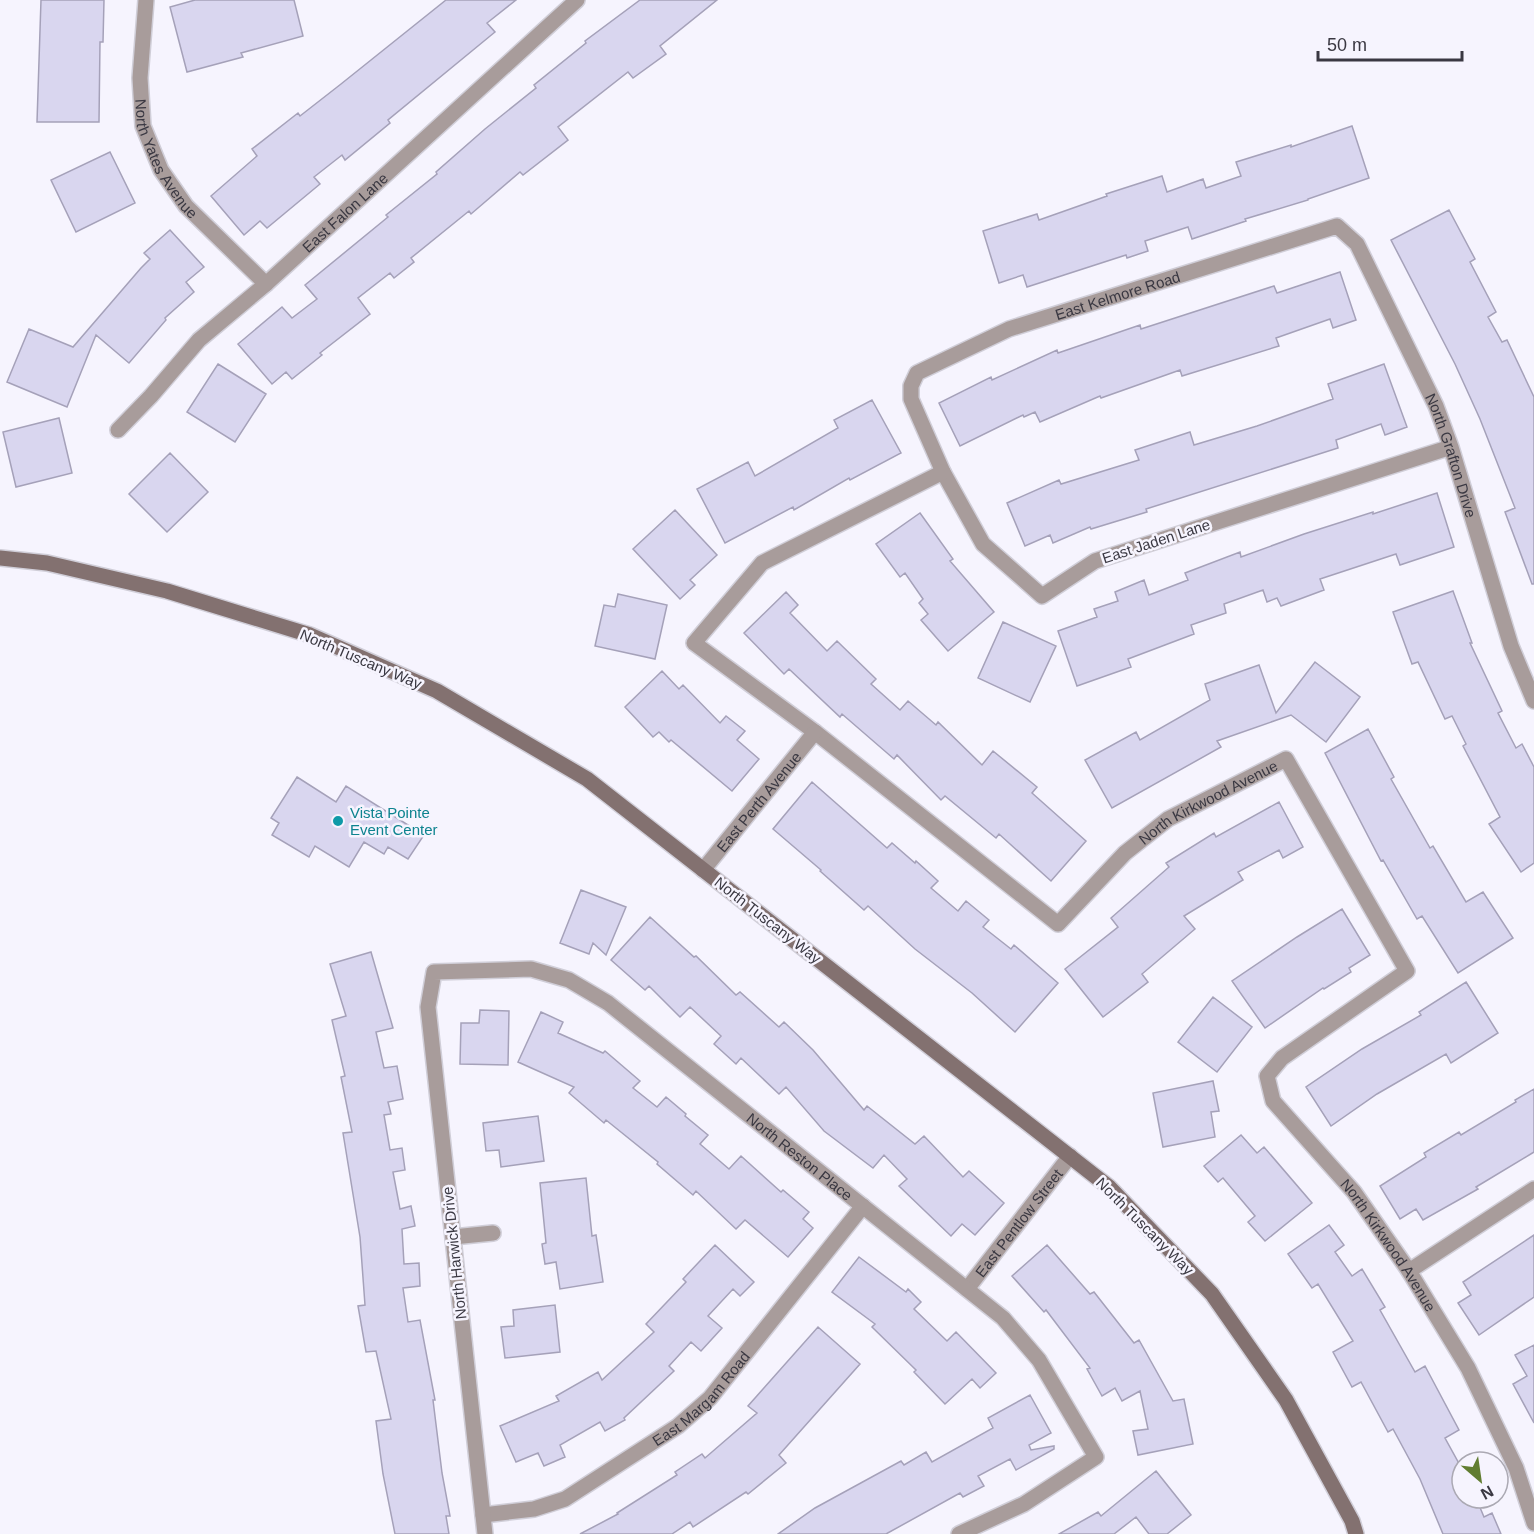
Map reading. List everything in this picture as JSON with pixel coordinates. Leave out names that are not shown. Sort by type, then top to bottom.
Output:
[{"type":"street","name":"North Yates Avenue","points":[[146,0],[140,78],[143,126],[161,170],[186,206],[266,284]]},
{"type":"street","name":"East Falon Lane","points":[[118,430],[199,340],[266,284],[578,0]]},
{"type":"street","name":"East Kelmore Road","points":[[910,386],[917,373],[1009,329],[1337,226]]},
{"type":"street","name":"North Grafton Drive","points":[[1337,226],[1357,244],[1436,406],[1451,447],[1511,646],[1534,701]]},
{"type":"street","name":"East Jaden Lane","points":[[910,386],[911,399],[943,472],[983,544],[1042,596],[1095,561],[1451,447]]},
{"type":"street","name":"North Kirkwood Avenue","points":[[943,472],[762,563],[694,643],[815,732],[1058,924],[1125,853],[1168,819],[1286,759],[1407,971],[1282,1058],[1267,1076],[1273,1101],[1354,1192],[1409,1270],[1468,1368],[1516,1468],[1534,1523]]},
{"type":"street","name":"North Tuscany Way","points":[[0,558],[47,563],[167,591],[310,635],[437,691],[587,779],[1110,1187],[1212,1294],[1286,1400],[1352,1521],[1356,1534]]},
{"type":"street","name":"East Perth Avenue","points":[[703,870],[815,732]]},
{"type":"street","name":"North Reston Place","points":[[434,972],[531,969],[569,980],[608,1003],[1003,1318],[1039,1360],[1095,1457],[1024,1504],[958,1534]]},
{"type":"street","name":"North Harwick Drive","points":[[434,972],[428,1007],[485,1534]]},
{"type":"street","name":"East Pentlow Street","points":[[967,1289],[1070,1156]]},
{"type":"street","points":[[1409,1270],[1534,1189]]},
{"type":"street","name":"East Margam Road","points":[[483,1515],[534,1509],[565,1499],[678,1426],[710,1398],[863,1206]]},
{"type":"street","points":[[453,1238],[494,1233]]},
{"type":"building","points":[[41,0],[104,0],[103,42],[100,42],[99,122],[37,122]]},
{"type":"building","points":[[195,0],[294,0],[303,36],[241,53],[243,57],[187,72],[170,7]]},
{"type":"building","points":[[446,0],[516,0],[487,23],[495,32],[388,120],[390,123],[345,160],[342,155],[314,177],[320,184],[267,228],[260,221],[244,235],[211,196],[257,156],[252,149],[298,113],[300,116]]},
{"type":"building","points":[[640,0],[717,0],[660,46],[666,54],[633,78],[628,72],[558,127],[568,140],[523,175],[520,172],[471,214],[469,211],[411,258],[414,262],[394,278],[390,273],[358,298],[370,314],[320,353],[322,355],[292,379],[286,372],[272,384],[238,344],[282,307],[292,318],[317,299],[305,285],[388,217],[386,215],[536,88],[534,85],[586,43],[585,41]]},
{"type":"building","points":[[1352,126],[1369,178],[1192,239],[1188,227],[1145,241],[1148,251],[1127,258],[1126,255],[1027,287],[1023,275],[999,283],[983,231],[1037,214],[1039,220],[1107,196],[1106,194],[1162,176],[1167,192],[1203,179],[1206,188],[1241,176],[1236,162],[1291,145],[1291,147]]},
{"type":"building","points":[[110,152],[135,203],[76,232],[51,180]]},
{"type":"building","points":[[1449,210],[1475,259],[1470,262],[1496,312],[1488,317],[1502,342],[1507,340],[1534,397],[1534,584],[1532,584],[1505,512],[1515,508],[1480,419],[1455,364],[1391,240]]},
{"type":"building","points":[[170,230],[204,267],[186,282],[194,292],[165,318],[166,320],[129,363],[96,335],[67,407],[7,382],[29,329],[73,347],[150,259],[144,253]]},
{"type":"building","points":[[1340,272],[1356,320],[1333,328],[1330,319],[1276,338],[1279,346],[1182,376],[1180,370],[1101,398],[1100,396],[1040,422],[1035,412],[1024,417],[1023,415],[960,446],[939,403],[991,377],[992,380],[1057,350],[1058,353],[1140,325],[1141,329],[1274,286],[1277,293]]},
{"type":"building","points":[[218,364],[266,394],[235,442],[187,412]]},
{"type":"building","points":[[1384,364],[1407,427],[1385,435],[1381,424],[1336,440],[1338,448],[1146,509],[1147,512],[1091,529],[1090,527],[1053,543],[1050,535],[1025,546],[1007,503],[1059,480],[1061,484],[1139,460],[1135,450],[1190,432],[1194,445],[1333,399],[1328,384]]},
{"type":"building","points":[[872,400],[901,453],[850,480],[849,478],[794,510],[793,507],[725,543],[697,489],[748,462],[755,476],[838,428],[834,420]]},
{"type":"building","points":[[59,418],[72,473],[16,487],[3,432]]},
{"type":"building","points":[[170,453],[208,492],[167,532],[129,494]]},
{"type":"building","points":[[1437,493],[1454,547],[1400,565],[1396,554],[1320,579],[1324,590],[1281,606],[1277,598],[1267,602],[1263,590],[1224,604],[1226,613],[1191,625],[1194,634],[1128,659],[1131,667],[1077,686],[1058,631],[1097,617],[1094,609],[1118,601],[1115,592],[1144,580],[1149,595],[1188,580],[1185,573],[1240,552],[1241,557],[1304,534]]},
{"type":"building","points":[[675,510],[717,555],[690,580],[695,585],[680,599],[633,549]]},
{"type":"building","points":[[920,513],[953,559],[950,561],[994,612],[948,651],[921,620],[928,614],[919,603],[923,599],[905,573],[900,577],[876,544]]},
{"type":"building","points":[[1453,591],[1472,643],[1470,643],[1502,711],[1498,713],[1516,748],[1522,744],[1534,767],[1534,863],[1521,872],[1489,824],[1500,817],[1463,746],[1466,744],[1452,716],[1445,719],[1418,662],[1412,664],[1393,612]]},
{"type":"building","points":[[786,592],[798,605],[790,613],[827,651],[837,641],[876,679],[871,684],[900,710],[908,701],[936,725],[938,722],[982,765],[993,751],[1037,787],[1032,793],[1086,841],[1051,881],[999,834],[996,838],[945,796],[941,800],[897,755],[894,759],[842,714],[840,717],[789,669],[784,674],[744,633]]},
{"type":"building","points":[[618,594],[667,605],[655,659],[595,646],[604,605],[615,607]]},
{"type":"building","points":[[1003,622],[1056,646],[1030,702],[978,678]]},
{"type":"building","points":[[1315,662],[1360,697],[1326,742],[1291,715],[1217,741],[1221,747],[1112,808],[1085,760],[1136,732],[1140,740],[1210,700],[1205,684],[1259,665],[1276,713]]},
{"type":"building","points":[[662,671],[679,689],[683,685],[720,723],[726,716],[745,731],[737,740],[759,759],[732,791],[671,740],[669,742],[659,732],[653,737],[625,707]]},
{"type":"building","points":[[1368,729],[1394,777],[1391,779],[1430,848],[1433,846],[1466,902],[1483,892],[1513,938],[1458,973],[1422,916],[1417,919],[1383,860],[1381,861],[1325,753]]},
{"type":"building","name":"Vista Pointe Event Center","points":[[297,777],[336,802],[346,786],[424,835],[408,859],[388,847],[384,854],[364,842],[349,867],[315,846],[309,857],[272,835],[279,823],[271,818]]},
{"type":"building","points":[[812,782],[887,848],[892,843],[915,863],[916,861],[938,881],[931,888],[958,911],[966,901],[989,920],[983,927],[1011,949],[1014,945],[1058,983],[1015,1032],[972,993],[915,949],[868,906],[864,910],[773,829]]},
{"type":"building","points":[[1279,802],[1303,847],[1283,858],[1279,850],[1238,872],[1243,880],[1184,916],[1195,929],[1142,974],[1148,982],[1103,1017],[1065,969],[1118,927],[1111,918],[1169,867],[1166,863],[1214,833],[1216,837]]},
{"type":"building","points":[[581,890],[626,907],[606,955],[593,943],[589,954],[560,943]]},
{"type":"building","points":[[1342,909],[1370,955],[1349,968],[1351,972],[1323,988],[1265,1028],[1232,981]]},
{"type":"building","points":[[650,917],[694,957],[696,956],[736,995],[740,992],[779,1027],[784,1022],[813,1050],[864,1110],[867,1106],[915,1144],[924,1136],[963,1177],[969,1171],[1004,1203],[975,1235],[962,1224],[951,1236],[899,1186],[907,1179],[884,1155],[873,1168],[824,1131],[786,1087],[779,1094],[741,1058],[736,1064],[714,1044],[721,1036],[690,1007],[680,1017],[649,986],[645,990],[611,960]]},
{"type":"building","points":[[371,952],[393,1028],[376,1032],[384,1068],[397,1066],[403,1099],[388,1102],[391,1114],[384,1115],[390,1150],[402,1148],[405,1170],[393,1172],[400,1209],[411,1206],[415,1226],[402,1229],[404,1264],[419,1263],[420,1286],[403,1288],[408,1322],[420,1320],[435,1400],[433,1400],[442,1473],[450,1516],[446,1516],[449,1534],[395,1534],[383,1474],[376,1421],[391,1419],[376,1351],[366,1352],[358,1306],[365,1305],[360,1237],[343,1133],[352,1132],[341,1077],[345,1076],[332,1020],[346,1016],[330,964]]},
{"type":"building","points":[[1466,982],[1498,1033],[1451,1063],[1446,1054],[1377,1094],[1331,1126],[1306,1087],[1362,1049],[1421,1015],[1419,1012]]},
{"type":"building","points":[[1213,997],[1252,1027],[1217,1072],[1178,1042]]},
{"type":"building","points":[[480,1010],[509,1011],[508,1065],[460,1064],[461,1023],[479,1023]]},
{"type":"building","points":[[541,1012],[563,1022],[558,1033],[603,1053],[605,1051],[640,1081],[633,1088],[657,1107],[666,1097],[708,1135],[700,1144],[729,1169],[741,1156],[781,1192],[783,1190],[809,1212],[803,1219],[813,1228],[788,1257],[745,1220],[736,1229],[696,1191],[693,1195],[657,1164],[658,1162],[606,1120],[604,1123],[569,1093],[574,1087],[518,1062]]},
{"type":"building","points":[[1213,1081],[1219,1111],[1211,1112],[1215,1137],[1163,1147],[1153,1093]]},
{"type":"building","points":[[1534,1089],[1534,1152],[1476,1187],[1478,1189],[1423,1220],[1416,1209],[1400,1219],[1380,1186],[1426,1157],[1424,1153],[1459,1132],[1461,1135]]},
{"type":"building","points":[[538,1116],[544,1161],[501,1167],[499,1150],[486,1151],[483,1123]]},
{"type":"building","points":[[1241,1135],[1257,1153],[1264,1147],[1312,1203],[1265,1241],[1248,1222],[1255,1216],[1223,1178],[1218,1182],[1204,1166]]},
{"type":"building","points":[[586,1178],[592,1236],[596,1235],[603,1282],[560,1289],[556,1262],[545,1264],[542,1244],[546,1243],[540,1183]]},
{"type":"building","points":[[1329,1225],[1344,1245],[1335,1252],[1352,1276],[1362,1269],[1385,1307],[1380,1310],[1415,1372],[1425,1366],[1459,1430],[1445,1438],[1452,1450],[1450,1510],[1481,1510],[1484,1517],[1492,1513],[1501,1534],[1443,1534],[1420,1479],[1393,1429],[1388,1432],[1361,1382],[1352,1387],[1333,1352],[1353,1341],[1318,1284],[1312,1288],[1288,1254]]},
{"type":"building","points":[[1534,1235],[1534,1297],[1479,1335],[1458,1303],[1471,1295],[1463,1282]]},
{"type":"building","points":[[715,1245],[754,1282],[740,1296],[733,1289],[708,1316],[722,1328],[701,1351],[691,1342],[669,1366],[674,1371],[624,1418],[625,1420],[605,1431],[600,1422],[560,1445],[565,1457],[544,1466],[538,1453],[516,1462],[500,1426],[559,1401],[556,1396],[598,1372],[602,1380],[654,1332],[646,1324],[686,1282],[683,1279]]},
{"type":"building","points":[[1047,1245],[1090,1294],[1094,1292],[1134,1343],[1139,1340],[1173,1401],[1184,1399],[1193,1444],[1138,1455],[1133,1431],[1148,1429],[1140,1391],[1122,1401],[1115,1388],[1102,1396],[1087,1369],[1090,1368],[1046,1310],[1044,1312],[1012,1276]]},
{"type":"building","points":[[859,1257],[906,1292],[908,1289],[921,1302],[914,1309],[947,1341],[956,1332],[996,1373],[980,1388],[972,1379],[945,1404],[914,1372],[916,1370],[872,1327],[875,1324],[832,1292]]},
{"type":"building","points":[[555,1305],[560,1352],[505,1358],[501,1327],[514,1326],[513,1310]]},
{"type":"building","points":[[818,1327],[860,1364],[779,1455],[786,1463],[748,1494],[746,1492],[693,1527],[690,1522],[672,1534],[580,1534],[618,1514],[677,1475],[675,1472],[702,1454],[705,1458],[757,1413],[748,1406]]},
{"type":"building","points":[[1534,1345],[1534,1423],[1513,1384],[1527,1376],[1515,1355]]},
{"type":"building","points":[[1030,1395],[1051,1433],[1029,1445],[1031,1450],[1054,1446],[1054,1449],[1016,1470],[1010,1459],[978,1476],[984,1486],[963,1497],[960,1493],[886,1534],[778,1534],[815,1508],[901,1461],[904,1465],[926,1452],[932,1462],[993,1428],[988,1418]]},
{"type":"building","points":[[1156,1471],[1191,1515],[1167,1534],[1149,1534],[1136,1517],[1114,1534],[1059,1534],[1098,1512],[1101,1516]]},
{"type":"place","name":"Vista Pointe Event Center","points":[[338,821]]}]
